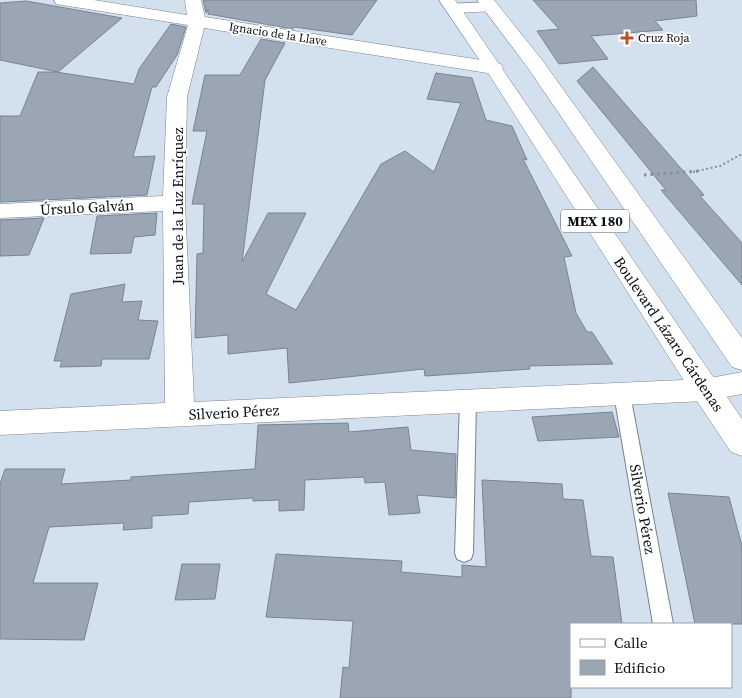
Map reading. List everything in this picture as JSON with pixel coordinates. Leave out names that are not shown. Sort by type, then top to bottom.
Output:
[{"type":"street","name":"Ignacio de la Llave","points":[[62,0],[195,11],[494,68]]},
{"type":"street","points":[[450,4],[488,3]]},
{"type":"street","name":"MEX 180","points":[[488,3],[535,64],[742,359]]},
{"type":"street","name":"Boulevard Lázaro Cárdenas","points":[[450,4],[742,443]]},
{"type":"street","name":"Juan de la Luz Enríquez","points":[[180,414],[174,203],[177,97],[195,11]]},
{"type":"street","name":"Úrsulo Galván","points":[[0,211],[174,203]]},
{"type":"street","name":"Silverio Pérez","points":[[0,423],[705,390],[742,383]]},
{"type":"lane","name":"Silverio Pérez","points":[[622,394],[663,623]]},
{"type":"lane","points":[[464,552],[468,400]]},
{"type":"path","points":[[614,176],[683,174],[728,164],[742,154]]},
{"type":"building","points":[[203,0],[377,0],[352,35],[294,27],[293,29],[208,14],[208,9],[206,13]]},
{"type":"building","points":[[533,0],[696,0],[697,16],[655,21],[663,30],[591,36],[608,59],[559,64],[537,31],[559,29]]},
{"type":"building","points":[[26,1],[122,18],[58,72],[0,60],[0,3]]},
{"type":"building","points":[[171,24],[186,27],[177,55],[156,87],[152,87],[133,157],[155,156],[147,195],[0,202],[0,116],[20,116],[38,72],[56,72],[134,84],[139,69]]},
{"type":"building","points":[[261,39],[285,43],[265,80],[242,262],[268,213],[306,213],[266,294],[296,310],[381,164],[405,151],[434,172],[461,103],[427,99],[436,73],[472,78],[486,120],[512,126],[527,160],[523,159],[572,256],[564,257],[576,313],[587,332],[592,332],[613,364],[529,366],[530,369],[425,376],[424,369],[289,383],[287,348],[228,354],[228,335],[195,338],[197,254],[203,253],[204,204],[192,204],[207,131],[193,131],[205,75],[240,75]]},
{"type":"building","points":[[593,67],[704,195],[700,196],[742,243],[742,285],[661,190],[666,190],[577,81]]},
{"type":"building","points":[[157,213],[155,235],[134,237],[131,253],[90,254],[97,216]]},
{"type":"building","points":[[44,218],[29,255],[0,256],[0,220]]},
{"type":"building","points":[[125,284],[122,302],[142,301],[138,320],[158,321],[149,359],[102,359],[101,366],[60,367],[62,361],[54,361],[71,294]]},
{"type":"building","points":[[612,412],[619,437],[538,441],[532,417]]},
{"type":"building","points":[[348,423],[349,432],[408,427],[411,450],[456,454],[455,498],[417,495],[420,513],[389,515],[385,482],[365,483],[364,477],[305,480],[304,510],[279,511],[279,500],[253,501],[253,498],[189,502],[188,514],[152,516],[152,528],[123,530],[124,523],[49,527],[33,583],[98,583],[84,640],[0,639],[0,484],[5,469],[65,469],[61,484],[131,480],[131,477],[255,469],[258,425]]},
{"type":"building","points":[[482,480],[562,484],[563,499],[583,500],[591,556],[613,557],[622,623],[570,623],[571,698],[340,698],[343,667],[349,668],[353,621],[266,617],[276,554],[402,561],[401,572],[462,577],[462,565],[486,567]]},
{"type":"building","points":[[668,493],[729,497],[742,546],[742,624],[695,623]]},
{"type":"building","points":[[182,564],[220,564],[215,599],[175,600]]},
{"type":"place","name":"Cruz Roja","points":[[627,38]]}]
